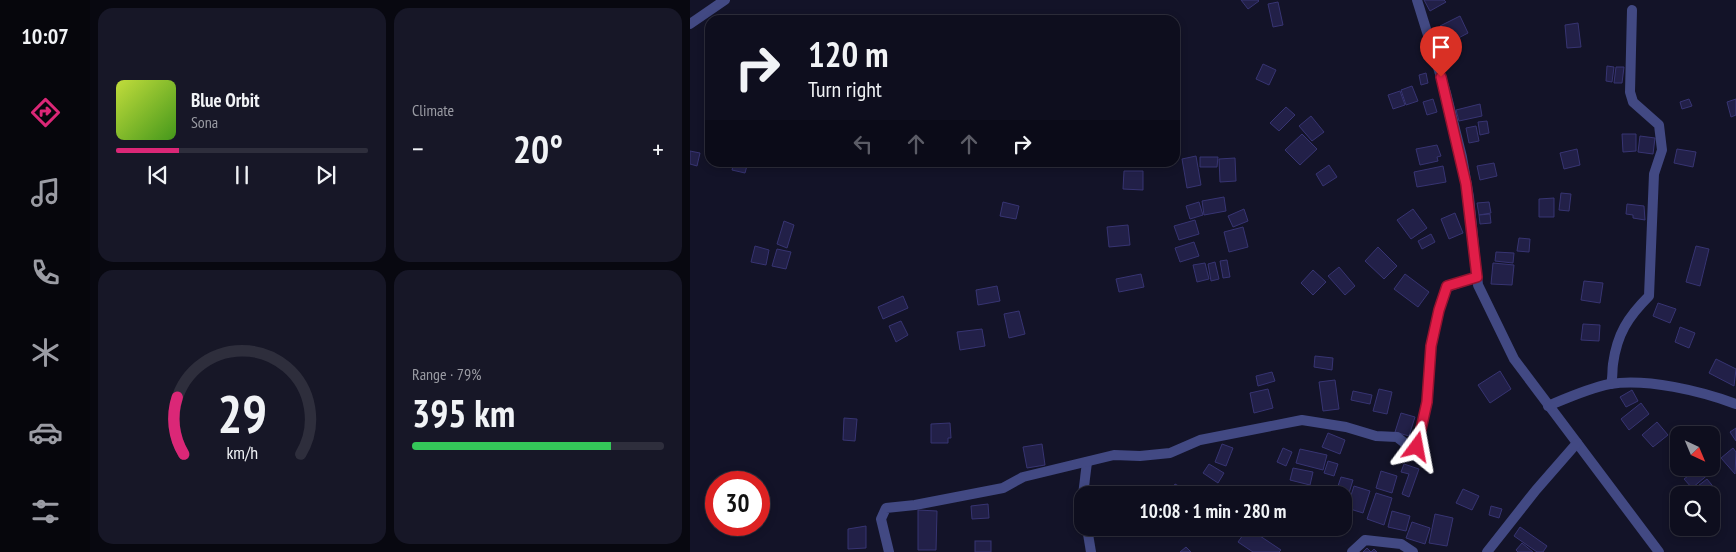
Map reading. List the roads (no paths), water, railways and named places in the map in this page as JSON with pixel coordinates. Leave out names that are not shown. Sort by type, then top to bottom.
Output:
[{"type":"street","points":[[690,24],[725,0]]},
{"type":"street","points":[[1417,0],[1462,157],[1469,197],[1478,285],[1514,359],[1577,444],[1617,493],[1659,552]]},
{"type":"street","points":[[1610,384],[1623,326],[1633,312],[1649,296],[1654,174],[1662,150],[1659,125],[1633,102],[1630,92],[1632,10]]},
{"type":"street","points":[[889,552],[880,519],[886,508],[915,505],[1003,488],[1023,477],[1114,455],[1170,454],[1200,440],[1302,420],[1346,427],[1376,436],[1397,437],[1411,448],[1417,447],[1427,402],[1431,346],[1439,310],[1447,286],[1477,277]]},
{"type":"street","points":[[1548,406],[1610,384],[1646,384],[1694,391],[1736,404]]},
{"type":"street","points":[[1487,552],[1536,490],[1577,444]]},
{"type":"street","points":[[1084,486],[1087,462]]},
{"type":"street","points":[[1088,536],[1091,552]]},
{"type":"street","points":[[1352,552],[1365,540],[1401,544],[1413,552]]}]
